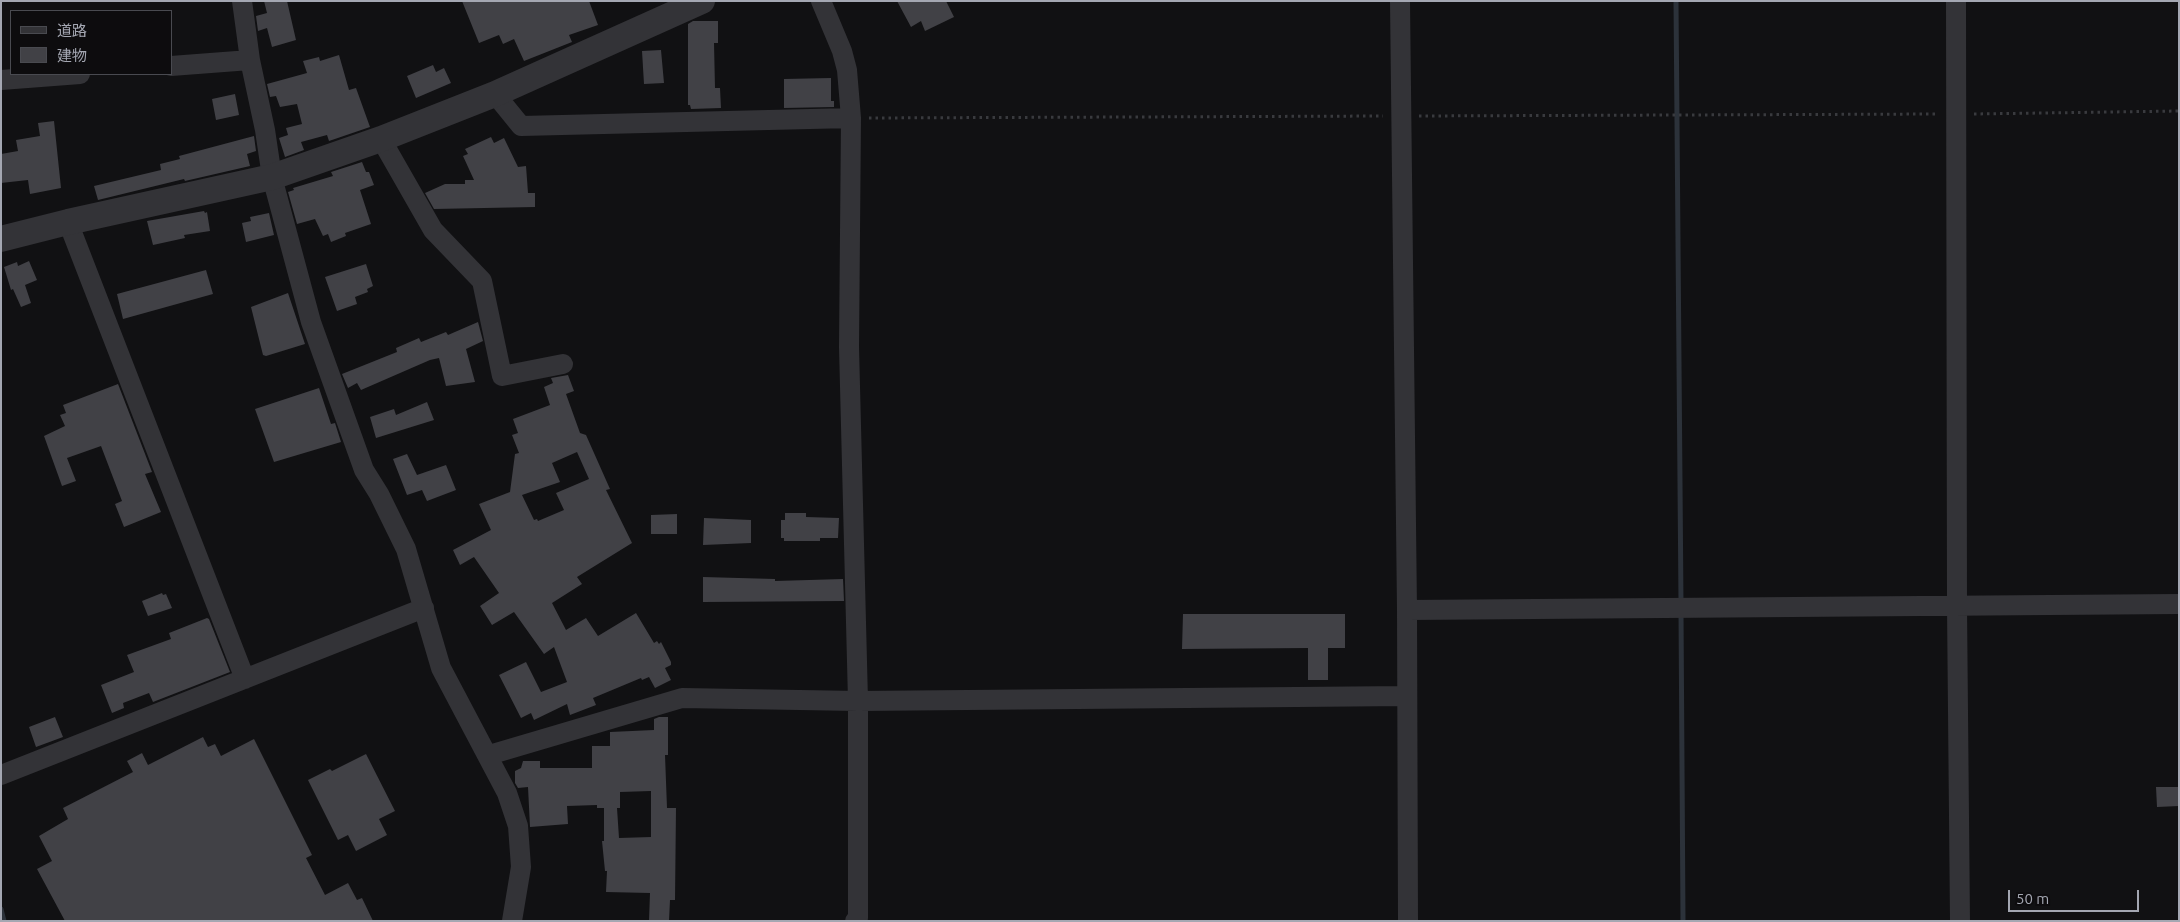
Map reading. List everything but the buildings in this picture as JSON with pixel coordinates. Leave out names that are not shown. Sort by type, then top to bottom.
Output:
[{"type":"street","points":[[242,1],[250,60],[265,130],[272,177],[317,340],[364,470],[379,494],[406,549],[441,668],[507,793],[518,826],[521,866],[512,921]]},
{"type":"street","points":[[1,239],[68,222],[272,177],[382,139],[495,94],[702,1]]},
{"type":"street","points":[[820,1],[842,52],[847,70],[851,118],[849,347],[858,701],[858,918],[855,921]]},
{"type":"street","points":[[1400,1],[1407,610],[1408,921]]},
{"type":"street","points":[[1956,1],[1957,606],[1960,921]]},
{"type":"street","points":[[172,66],[250,60]]},
{"type":"street","points":[[1,80],[67,75]]},
{"type":"street","points":[[495,94],[521,126],[851,118]]},
{"type":"street","points":[[382,139],[433,230],[482,281],[502,376],[563,364]]},
{"type":"street","points":[[68,222],[245,679]]},
{"type":"street","points":[[1407,610],[2179,604]]},
{"type":"street","points":[[1,775],[424,608]]},
{"type":"street","points":[[488,755],[682,698],[858,701],[1406,696]]},
{"type":"path","points":[[851,118],[1956,114],[2179,111]]},
{"type":"waterway","points":[[1676,1],[1681,603]]},
{"type":"waterway","points":[[1681,612],[1683,921]]},
{"type":"waterway","points":[[1,909],[4,921]]}]
